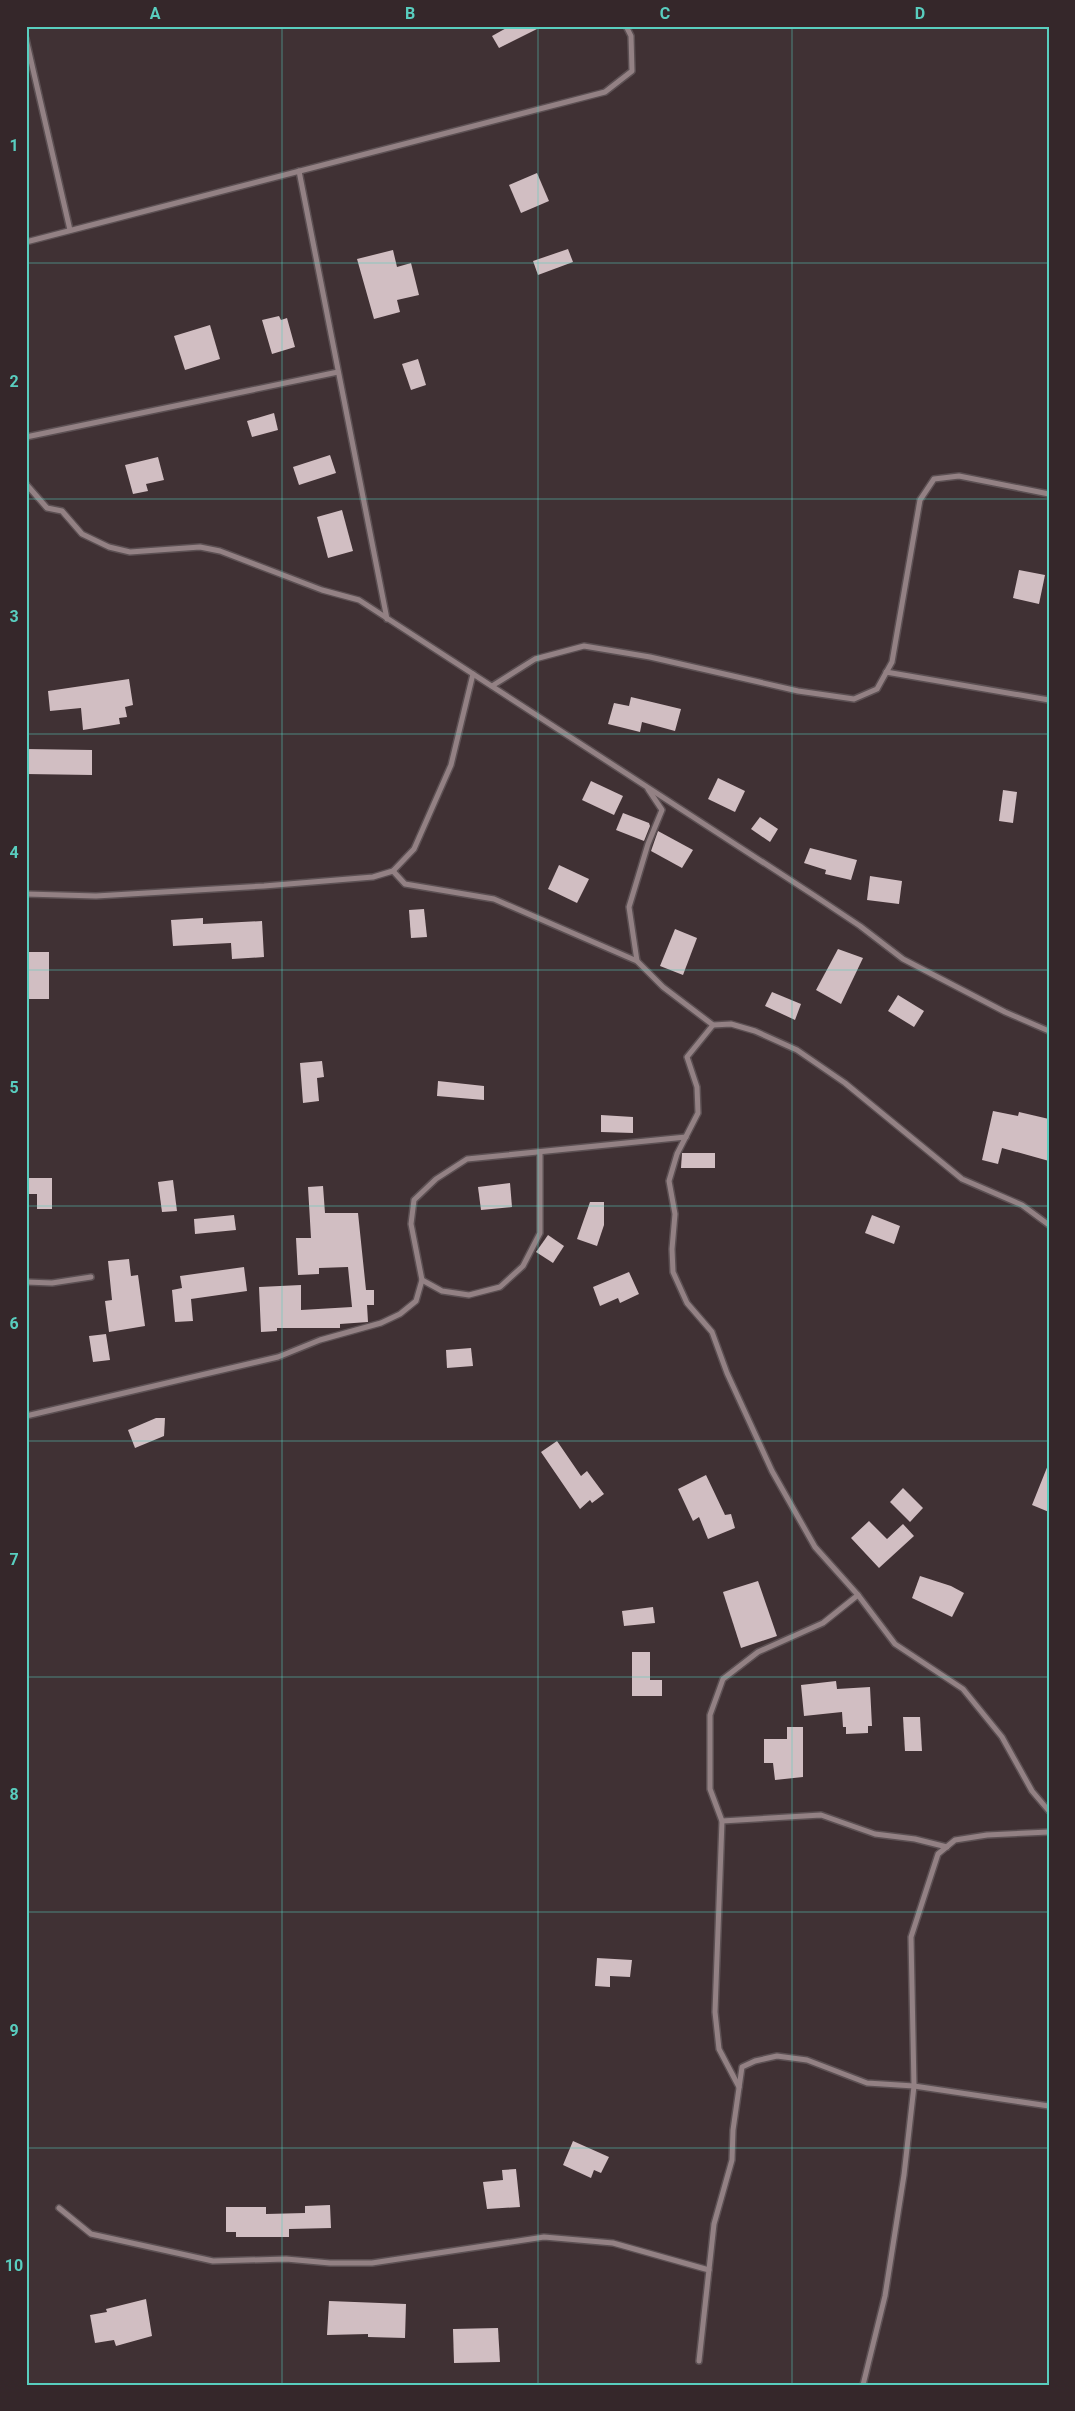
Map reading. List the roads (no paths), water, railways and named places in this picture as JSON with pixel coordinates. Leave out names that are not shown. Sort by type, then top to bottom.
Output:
[{"type":"street","points":[[26,242],[605,92],[632,71],[631,36],[626,26]]},
{"type":"street","points":[[26,39],[70,230]]},
{"type":"street","points":[[299,171],[387,619]]},
{"type":"street","points":[[26,437],[338,372]]},
{"type":"street","points":[[492,686],[535,659],[584,646],[650,658],[789,689],[854,699],[877,689],[892,662],[920,500],[934,479],[959,476],[1049,494]]},
{"type":"street","points":[[26,484],[47,508],[62,511],[82,534],[109,547],[130,552],[200,547],[220,551],[322,590],[359,600],[860,926],[903,959],[1005,1012],[1049,1031]]},
{"type":"street","points":[[886,672],[1049,700]]},
{"type":"street","points":[[26,894],[96,896],[264,886],[373,877],[393,871],[414,849],[451,765],[473,674]]},
{"type":"street","points":[[637,961],[629,907],[648,844],[662,810],[648,789]]},
{"type":"street","points":[[393,871],[406,884],[494,899],[637,961],[663,987],[712,1025],[731,1024],[755,1031],[797,1050],[845,1082],[962,1179],[1022,1205],[1049,1225]]},
{"type":"street","points":[[712,1025],[687,1057],[697,1087],[698,1113],[677,1154],[669,1181],[675,1214],[672,1249],[673,1272],[687,1304],[712,1332],[726,1373],[772,1470],[815,1547],[858,1595],[895,1644],[963,1689],[1002,1737],[1032,1791],[1049,1811]]},
{"type":"street","points":[[26,1416],[228,1367],[252,1364],[278,1357],[320,1340],[381,1323],[400,1314],[416,1301],[422,1280],[411,1224],[414,1200],[436,1179],[467,1159],[686,1137]]},
{"type":"street","points":[[422,1280],[442,1291],[469,1295],[500,1287],[524,1266],[540,1233],[540,1152]]},
{"type":"street","points":[[26,1282],[52,1283],[91,1276]]},
{"type":"street","points":[[739,2088],[719,2049],[715,2012],[722,1821],[710,1789],[710,1715],[723,1679],[758,1652],[823,1623],[858,1595]]},
{"type":"street","points":[[722,1821],[821,1815],[875,1834],[915,1839],[947,1847]]},
{"type":"street","points":[[863,2385],[884,2296],[904,2175],[914,2086],[911,1937],[938,1854],[955,1840],[987,1835],[1049,1832]]},
{"type":"street","points":[[699,2361],[714,2224],[732,2160],[733,2130],[742,2067],[755,2060],[777,2056],[807,2060],[867,2083],[914,2086],[1049,2106]]},
{"type":"street","points":[[59,2208],[91,2234],[213,2261],[286,2259],[330,2263],[372,2263],[544,2237],[613,2243],[708,2270]]}]
